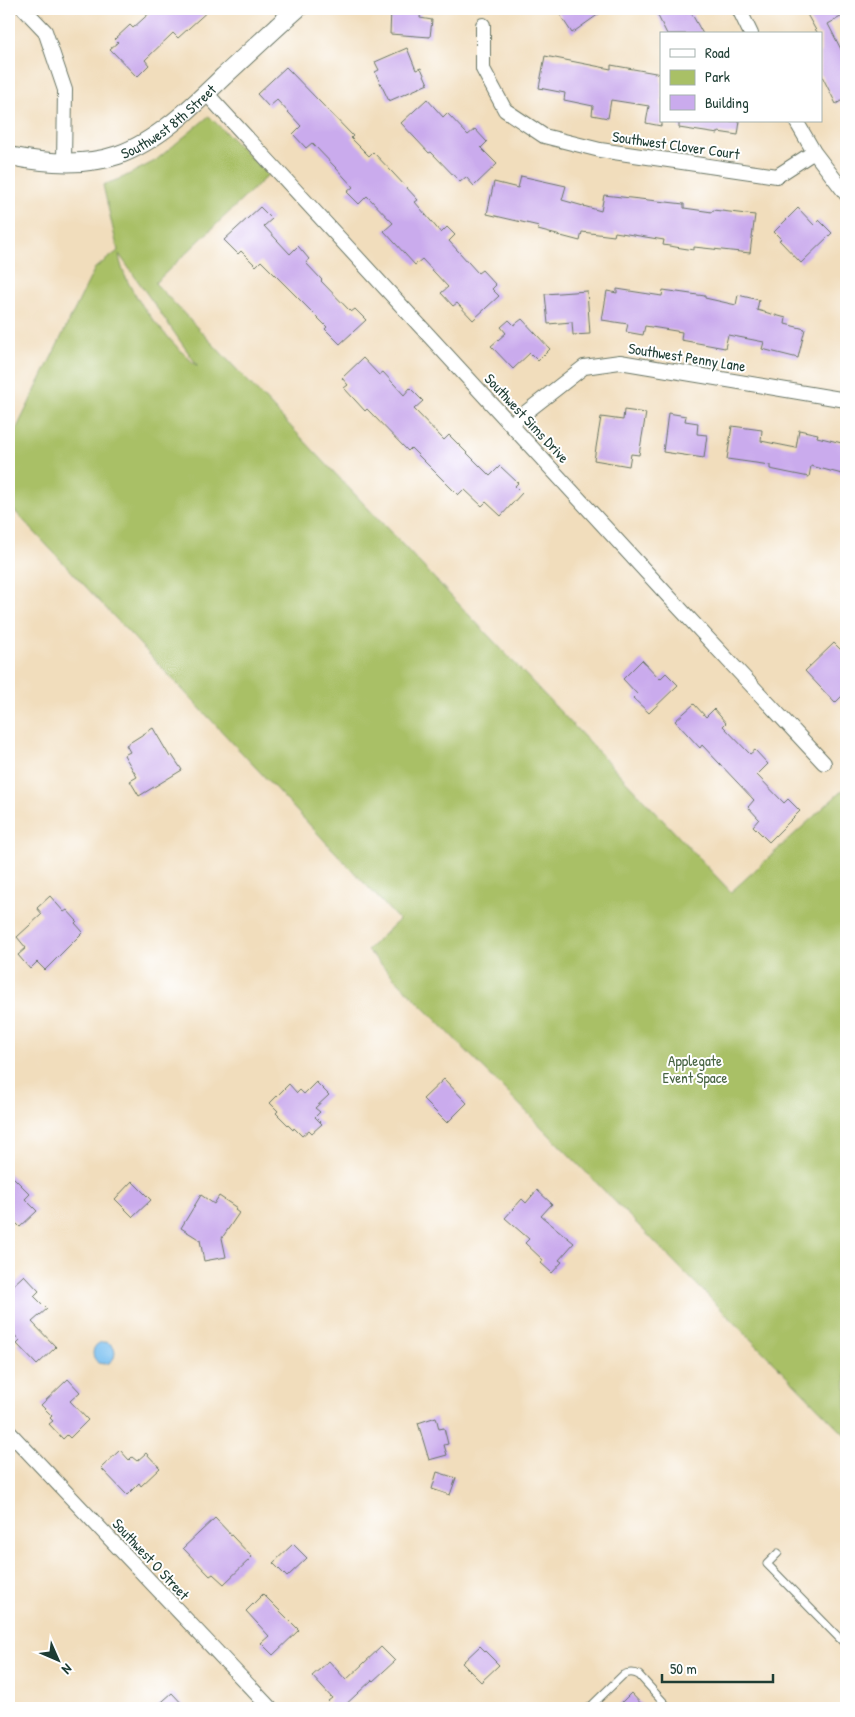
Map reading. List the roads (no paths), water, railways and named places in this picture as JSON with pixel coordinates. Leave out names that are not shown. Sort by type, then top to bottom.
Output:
[{"type":"street","points":[[24,9],[45,31],[65,90],[64,163]]},
{"type":"street","name":"Southwest 8th Street","points":[[9,156],[27,160],[64,163],[117,155],[145,143],[206,93],[296,9]]},
{"type":"street","points":[[739,9],[750,32]]},
{"type":"street","name":"Southwest Clover Court","points":[[483,26],[483,69],[500,102],[505,110],[544,136],[600,150],[777,176],[814,152]]},
{"type":"street","name":"Southwest Sims Drive","points":[[206,93],[824,763]]},
{"type":"street","points":[[797,122],[814,152],[846,194]]},
{"type":"street","name":"Southwest Penny Lane","points":[[512,424],[584,366],[620,362],[846,400]]},
{"type":"street","name":"Southwest O Street","points":[[9,1432],[270,1708]]},
{"type":"lane","points":[[778,1553],[767,1564],[846,1645]]},
{"type":"lane","points":[[589,1708],[624,1675],[628,1672],[634,1672],[669,1708]]},
{"type":"water","points":[[104,1342],[112,1345],[115,1353],[112,1361],[104,1364],[96,1361],[93,1353],[96,1345]]},
{"type":"park label","name":"Applegate Event Space","points":[[695,1068]]}]
